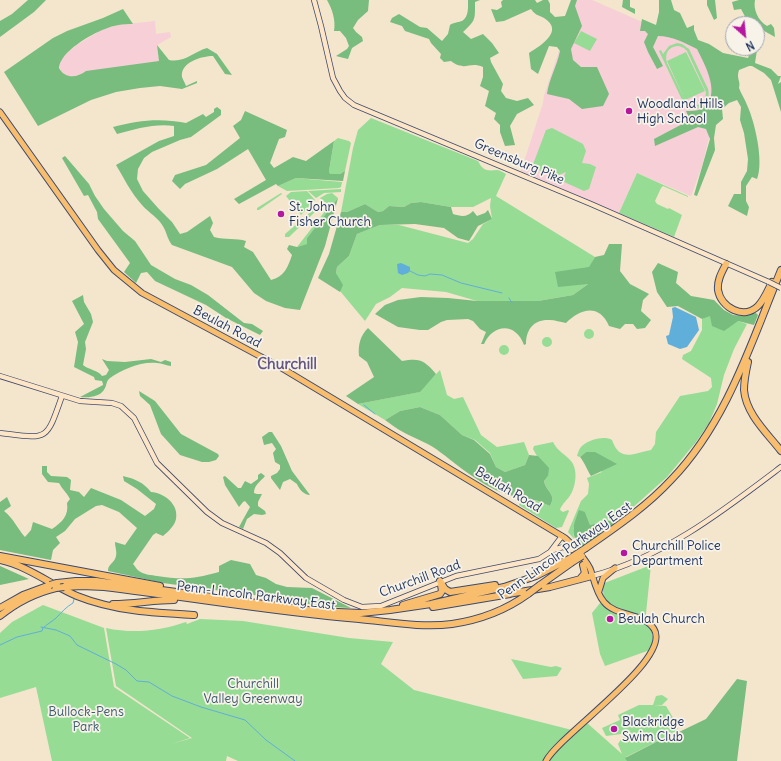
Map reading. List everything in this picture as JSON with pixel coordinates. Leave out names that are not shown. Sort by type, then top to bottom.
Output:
[{"type":"highway","points":[[726,264],[719,281],[720,296],[729,307],[736,311],[742,312],[750,311],[759,305],[781,266]]},
{"type":"highway","name":"Penn-Lincoln Parkway East","points":[[587,550],[650,500],[677,474],[701,444],[716,420],[733,387],[781,270]]},
{"type":"highway","name":"Penn-Lincoln Parkway East","points":[[0,608],[23,594],[50,585],[64,587],[96,586],[304,614],[422,625],[447,624],[470,620],[507,607],[528,594],[570,561],[645,509],[686,469],[722,418],[737,388],[781,281]]},
{"type":"highway","points":[[748,362],[744,386],[746,402],[753,414],[781,451]]},
{"type":"highway","points":[[0,556],[178,589],[207,596]]},
{"type":"highway","points":[[0,560],[15,564],[74,595],[92,601],[137,610],[194,615]]},
{"type":"highway","name":"Penn-Lincoln Parkway East","points":[[0,616],[25,599],[57,586],[76,581],[96,581],[314,611],[343,613],[381,612],[431,604],[504,587],[542,574],[570,561]]},
{"type":"highway","points":[[579,580],[585,573],[583,565]]},
{"type":"highway","points":[[333,617],[390,614],[540,589],[592,576]]},
{"type":"highway","points":[[440,581],[445,589],[450,592],[523,581]]},
{"type":"highway","points":[[381,612],[438,595],[442,591],[440,581]]},
{"type":"highway","points":[[431,604],[510,594]]},
{"type":"highway","points":[[92,601],[122,604],[158,600],[177,600],[184,598]]},
{"type":"main road","name":"Beulah Road","points":[[0,112],[103,257],[121,276],[138,290],[161,304],[280,366],[562,536],[577,551],[591,570],[598,592],[603,601],[609,606],[650,625],[656,634],[655,644],[651,652],[637,670],[554,750],[546,761]]},
{"type":"main road","name":"Beulah Road","points":[[562,536],[592,576]]},
{"type":"main road","points":[[598,592],[603,578],[615,568]]},
{"type":"street","name":"Greensburg Pike","points":[[314,0],[333,78],[344,98],[354,105],[586,202],[781,288]]},
{"type":"street","name":"Churchill Road","points":[[0,376],[80,401],[112,402],[121,406],[134,418],[157,463],[207,512],[224,524],[260,540],[273,548],[306,578],[344,600],[362,607],[379,606],[440,581],[463,574],[536,560],[550,552],[562,536]]},
{"type":"street","points":[[0,433],[32,437],[42,435],[51,427],[62,396]]},
{"type":"street","points":[[592,576],[656,551],[701,526],[781,467]]},
{"type":"street","points":[[552,530],[556,536],[557,543]]},
{"type":"street","points":[[550,552],[561,547],[566,547],[572,550]]},
{"type":"shaded area","name":"Woodland Hills High School","points":[[576,0],[592,0],[734,62],[712,126],[702,166],[691,196],[637,173],[619,213],[521,171]]},
{"type":"shaded area","points":[[155,21],[156,34],[170,32],[171,37],[157,45],[159,61],[74,76],[66,76],[61,71],[59,65],[61,60],[68,52],[101,30],[118,25]]},
{"type":"green space","points":[[28,0],[46,0],[34,12],[0,37],[0,21],[12,14]]},
{"type":"green space","points":[[327,0],[369,0],[368,11],[358,20],[353,28],[362,37],[363,41],[352,48],[348,59],[336,56],[349,46],[346,38],[340,31],[334,31],[333,15]]},
{"type":"green space","points":[[468,0],[480,0],[475,2],[475,16],[473,22],[463,32],[471,39],[483,34],[499,53],[490,58],[503,84],[501,91],[506,98],[517,101],[528,98],[534,105],[517,114],[510,126],[515,145],[505,146],[500,132],[500,125],[494,119],[496,113],[485,106],[489,91],[480,86],[483,77],[483,67],[478,65],[460,66],[451,61],[444,62],[440,58],[441,54],[429,39],[405,31],[402,26],[390,22],[392,18],[399,14],[420,27],[427,28],[442,41],[448,34],[450,25],[462,21],[466,17],[468,12]]},
{"type":"green space","points":[[503,0],[535,0],[537,3],[543,0],[548,0],[550,4],[550,12],[555,17],[565,16],[571,0],[577,0],[575,6],[582,26],[571,49],[573,60],[581,67],[597,67],[609,94],[603,106],[582,109],[569,99],[547,94],[549,83],[560,51],[557,47],[549,46],[538,74],[531,69],[529,53],[548,38],[552,28],[550,23],[544,18],[535,14],[531,9],[504,21],[496,22],[491,9],[497,10],[502,7],[501,2]]},
{"type":"green space","points":[[623,0],[630,0],[630,7],[635,9],[635,14],[622,7]]},
{"type":"green space","points":[[659,0],[671,0],[674,10],[680,13],[687,28],[694,25],[694,30],[698,40],[709,44],[725,53],[725,56],[748,58],[749,56],[756,56],[755,63],[771,69],[778,76],[781,76],[778,84],[781,82],[781,112],[771,80],[764,73],[752,66],[749,66],[739,70],[738,73],[739,88],[750,112],[756,131],[760,163],[757,179],[752,177],[746,186],[746,201],[749,207],[747,216],[728,206],[734,194],[741,194],[741,182],[747,171],[748,159],[744,133],[740,120],[741,107],[737,100],[729,103],[722,109],[723,119],[716,125],[714,138],[715,150],[697,196],[694,195],[710,139],[706,129],[698,127],[655,146],[654,139],[690,120],[686,111],[699,110],[707,104],[711,97],[712,89],[708,72],[697,49],[678,40],[658,36],[653,47],[663,66],[657,69],[644,42],[648,34],[645,31],[640,31],[642,19],[656,25],[659,12]]},
{"type":"green space","points":[[707,0],[715,0],[717,18],[714,20],[707,5]]},
{"type":"green space","points":[[739,0],[755,0],[755,7],[758,16],[745,16],[741,9],[734,10],[732,2]]},
{"type":"green space","points":[[123,9],[133,24],[112,27],[99,31],[77,44],[70,50],[61,62],[59,68],[64,74],[68,76],[75,76],[86,71],[159,61],[157,45],[169,60],[175,61],[184,59],[207,48],[217,54],[232,75],[225,74],[213,56],[203,57],[188,64],[184,67],[182,72],[182,77],[186,86],[197,81],[197,83],[182,89],[160,86],[116,92],[91,100],[38,126],[4,72],[53,38]]},
{"type":"green space","points":[[771,24],[774,28],[775,37],[765,31],[765,25],[767,26]]},
{"type":"green space","points":[[581,31],[597,39],[590,51],[574,43]]},
{"type":"green space","points":[[677,43],[682,44],[689,49],[708,89],[708,100],[702,107],[693,109],[684,104],[659,51],[661,50],[663,54],[669,46]],"holes":[[[679,46],[687,51],[706,92],[705,99],[701,104],[693,106],[686,102],[666,59],[667,53],[672,47]]]},
{"type":"green space","points":[[686,52],[705,91],[685,100],[667,61]]},
{"type":"green space","points":[[217,107],[221,110],[221,115],[191,137],[152,152],[144,158],[138,169],[137,179],[143,191],[172,222],[180,234],[187,232],[210,216],[213,223],[210,230],[214,237],[246,241],[244,247],[253,252],[271,280],[279,277],[287,267],[292,255],[287,249],[289,245],[297,247],[307,244],[307,238],[338,198],[325,246],[300,310],[285,308],[266,301],[254,293],[232,267],[172,245],[162,224],[138,200],[116,165],[159,141],[174,136],[174,126],[160,125],[138,128],[117,134],[113,127],[150,120],[186,123],[203,114],[206,117],[214,112],[214,109]]},
{"type":"green space","points":[[245,111],[287,130],[285,137],[279,139],[270,163],[274,168],[293,157],[306,161],[334,141],[329,171],[330,174],[340,174],[345,171],[343,181],[296,178],[278,186],[276,184],[239,204],[234,199],[266,180],[248,149],[217,169],[185,184],[180,189],[172,181],[175,175],[206,165],[240,138],[233,126],[241,120]]},
{"type":"green space","points":[[371,118],[478,161],[486,170],[498,170],[506,174],[496,196],[595,257],[589,268],[589,283],[573,295],[538,301],[477,301],[446,292],[402,288],[390,297],[376,304],[365,321],[340,291],[336,273],[337,267],[349,256],[357,234],[380,225],[399,225],[468,243],[473,239],[483,224],[492,219],[490,206],[491,198],[473,207],[451,207],[421,202],[411,203],[404,207],[389,206],[383,211],[378,212],[365,204],[347,212],[341,212],[353,148],[358,130]]},
{"type":"green space","points":[[552,128],[583,144],[586,151],[582,163],[590,164],[596,167],[589,189],[584,191],[562,181],[566,172],[554,177],[532,167],[546,130]]},
{"type":"green space","points":[[338,138],[351,143],[345,171],[340,174],[330,174],[329,171],[334,141]]},
{"type":"green space","points":[[65,156],[89,184],[104,209],[123,231],[135,241],[151,265],[175,279],[191,285],[208,295],[244,323],[252,324],[263,331],[260,335],[226,318],[206,305],[155,281],[147,272],[141,273],[136,283],[124,272],[130,263],[98,219],[97,212],[88,195],[84,196],[62,158]]},
{"type":"green space","points":[[637,173],[688,196],[663,186],[655,201],[657,204],[682,215],[674,237],[619,213]]},
{"type":"green space","points":[[296,178],[342,182],[341,187],[339,188],[287,191],[278,186]]},
{"type":"green space","points":[[341,189],[341,192],[324,193],[316,198],[308,191]]},
{"type":"green space","points":[[307,191],[315,200],[301,215],[286,196],[291,192]]},
{"type":"green space","points":[[281,193],[282,194],[257,210],[257,208]]},
{"type":"green space","points":[[332,193],[338,198],[307,238],[308,244],[297,247],[329,206],[320,198]]},
{"type":"green space","points":[[421,202],[451,207],[453,214],[461,216],[466,216],[473,211],[477,216],[488,210],[492,219],[478,226],[469,241],[458,238],[444,228],[415,224],[380,225],[357,234],[349,256],[337,267],[336,273],[343,285],[340,292],[318,278],[329,254],[341,212],[347,212],[365,204],[378,212],[383,211],[389,206],[404,207],[411,203]]},
{"type":"green space","points":[[313,210],[315,212],[289,237],[285,237],[285,234]]},
{"type":"green space","points":[[609,244],[622,244],[620,271],[630,284],[649,294],[643,300],[641,311],[651,320],[645,328],[637,329],[633,324],[625,324],[620,329],[609,326],[600,314],[595,311],[589,311],[577,314],[566,323],[544,320],[535,323],[529,330],[526,344],[524,345],[516,333],[505,328],[493,332],[484,344],[481,344],[486,332],[480,329],[473,321],[468,319],[447,320],[428,330],[420,330],[398,327],[375,314],[385,305],[398,300],[421,297],[477,301],[538,301],[573,295],[588,284],[558,287],[555,272],[589,267],[595,257],[604,255]]},
{"type":"green space","points":[[658,263],[678,272],[676,283],[691,296],[714,300],[724,310],[733,315],[743,316],[756,313],[758,315],[754,325],[738,321],[724,331],[712,326],[710,316],[702,319],[678,306],[667,307],[657,292],[652,272]]},
{"type":"green space","points":[[83,295],[84,302],[91,314],[93,322],[85,342],[86,349],[83,365],[98,372],[102,376],[106,375],[109,370],[102,359],[107,361],[125,362],[151,359],[161,362],[165,360],[171,362],[171,366],[159,363],[145,363],[132,366],[110,378],[107,381],[103,391],[98,395],[91,397],[80,397],[103,385],[102,381],[95,380],[94,377],[74,367],[78,342],[75,332],[84,324],[72,301]]},
{"type":"green space","points":[[710,315],[747,324],[734,349],[724,375],[717,404],[709,423],[696,442],[667,477],[621,518],[590,525],[585,512],[573,528],[574,539],[568,532],[581,501],[588,494],[589,484],[587,478],[602,472],[586,452],[580,457],[577,456],[580,449],[584,444],[591,440],[605,438],[612,440],[615,447],[623,454],[627,455],[651,450],[655,444],[656,432],[680,396],[708,391],[712,387],[711,378],[682,359],[683,355],[691,351],[702,330],[702,319]]},
{"type":"green space","points":[[368,328],[402,361],[421,361],[436,374],[420,392],[358,404],[346,396],[374,377],[367,362],[359,356],[360,341]]},
{"type":"green space","points":[[587,329],[591,329],[593,330],[593,338],[587,339],[584,336],[584,332]]},
{"type":"green space","points":[[545,337],[549,337],[551,338],[551,346],[545,347],[542,344],[542,340]]},
{"type":"green space","points":[[502,345],[506,345],[508,346],[508,354],[502,355],[499,352],[499,348]]},
{"type":"green space","points":[[440,370],[447,395],[454,399],[463,397],[481,435],[497,447],[524,442],[529,455],[525,465],[505,472],[496,467],[490,453],[475,440],[462,435],[440,415],[420,407],[400,411],[385,420],[358,404],[419,392]]},
{"type":"green space","points":[[139,391],[155,401],[181,434],[218,454],[219,456],[216,460],[202,462],[180,455],[161,434],[150,405],[140,396]]},
{"type":"green space","points":[[420,407],[440,415],[462,435],[474,440],[490,454],[496,467],[505,472],[525,465],[529,455],[538,456],[549,468],[548,476],[544,481],[552,496],[550,506],[536,500],[528,502],[527,497],[503,493],[491,487],[467,473],[432,447],[401,431],[385,420],[400,411]]},
{"type":"green space","points":[[269,432],[272,432],[281,446],[292,471],[310,495],[300,490],[297,484],[290,479],[283,482],[280,490],[271,478],[271,476],[277,473],[280,469],[280,465],[275,462],[273,453],[276,449],[272,443],[264,445],[262,437]]},
{"type":"green space","points":[[553,442],[571,461],[575,468],[575,482],[573,490],[560,510],[563,512],[569,511],[562,527],[556,528],[519,505],[521,501],[528,502],[536,500],[550,506],[552,496],[544,481],[548,476],[533,449],[534,446]]},
{"type":"green space","points":[[586,452],[595,452],[617,464],[591,476],[580,457]]},
{"type":"green space","points":[[42,466],[47,466],[47,472],[51,476],[67,477],[71,480],[70,490],[79,492],[84,497],[91,488],[121,500],[145,516],[154,509],[156,504],[124,481],[123,476],[138,481],[151,492],[170,500],[175,509],[176,519],[171,528],[163,536],[156,533],[153,535],[133,564],[141,572],[148,575],[188,578],[219,572],[219,566],[231,560],[250,564],[256,575],[266,578],[276,584],[287,587],[312,588],[351,608],[278,600],[262,596],[163,583],[108,571],[109,566],[116,557],[115,542],[125,545],[137,528],[119,512],[102,505],[96,506],[75,519],[65,531],[56,537],[60,543],[53,550],[51,560],[0,550],[0,502],[7,497],[11,506],[4,511],[25,537],[31,530],[33,522],[52,529],[62,521],[66,515],[67,503],[70,499],[59,483],[48,482],[42,474]]},
{"type":"green space","points":[[261,473],[265,476],[256,486],[254,493],[262,494],[258,502],[258,506],[265,511],[266,514],[254,514],[247,519],[243,529],[239,527],[250,507],[245,501],[239,507],[225,485],[223,477],[225,476],[238,488],[241,488],[245,481],[251,484],[258,479],[258,475]]},
{"type":"green space","points":[[579,510],[585,512],[590,525],[607,521],[618,521],[580,548],[574,533],[575,521]]},
{"type":"green space","points":[[651,565],[645,623],[653,635],[653,642],[650,650],[605,666],[600,654],[592,613],[604,598],[602,584]]},
{"type":"green space","points":[[0,566],[29,579],[0,585]]},
{"type":"green space","name":"Churchill Valley Greenway","points":[[43,605],[104,628],[114,687],[190,738],[171,744],[192,738],[116,686],[106,628],[127,631],[146,631],[166,628],[186,622],[187,624],[200,619],[243,621],[349,638],[393,642],[381,664],[414,690],[572,730],[552,748],[543,761],[238,761],[227,756],[226,761],[52,761],[36,687],[0,698],[0,633],[12,622]]},
{"type":"green space","points":[[511,659],[562,668],[557,676],[523,679]]},
{"type":"green space","points":[[737,679],[747,681],[737,761],[627,761],[625,758],[706,719]]},
{"type":"green space","points":[[662,695],[668,699],[662,705],[654,705],[666,706],[679,732],[626,757],[630,761],[549,761],[553,754],[586,722],[622,754],[618,744],[626,732],[606,736],[602,728],[620,720],[618,715],[639,705],[653,705],[656,696]]},
{"type":"water","points":[[401,263],[410,267],[410,271],[408,273],[402,275],[398,273],[397,264]]},
{"type":"water","points":[[675,307],[696,317],[699,330],[687,347],[680,349],[668,344],[666,336],[669,335],[673,317],[672,308]]},
{"type":"waterway","points":[[410,271],[418,275],[425,276],[430,274],[442,275],[461,283],[502,293]]},
{"type":"waterway","points":[[509,298],[512,303]]},
{"type":"waterway","points":[[364,405],[375,414]]},
{"type":"waterway","points":[[43,628],[73,603],[74,599]]},
{"type":"waterway","points":[[41,627],[56,630],[70,636],[77,645],[116,664],[126,670],[137,681],[149,682],[172,696],[201,707],[245,720],[266,740],[295,761]]},
{"type":"waterway","points":[[0,645],[17,637],[42,631],[43,628]]},
{"type":"place","name":"Woodland Hills High School","points":[[629,111]]},
{"type":"place","name":"St. John Fisher Church","points":[[281,214]]},
{"type":"place","name":"Churchill Police Department","points":[[624,553]]},
{"type":"place","name":"Beulah Church","points":[[610,619]]},
{"type":"place","name":"Blackridge Swim Club","points":[[614,729]]},
{"type":"district","name":"Churchill","points":[[287,365]]},
{"type":"park label","name":"Bullock-Pens Park","points":[[86,720]]}]
